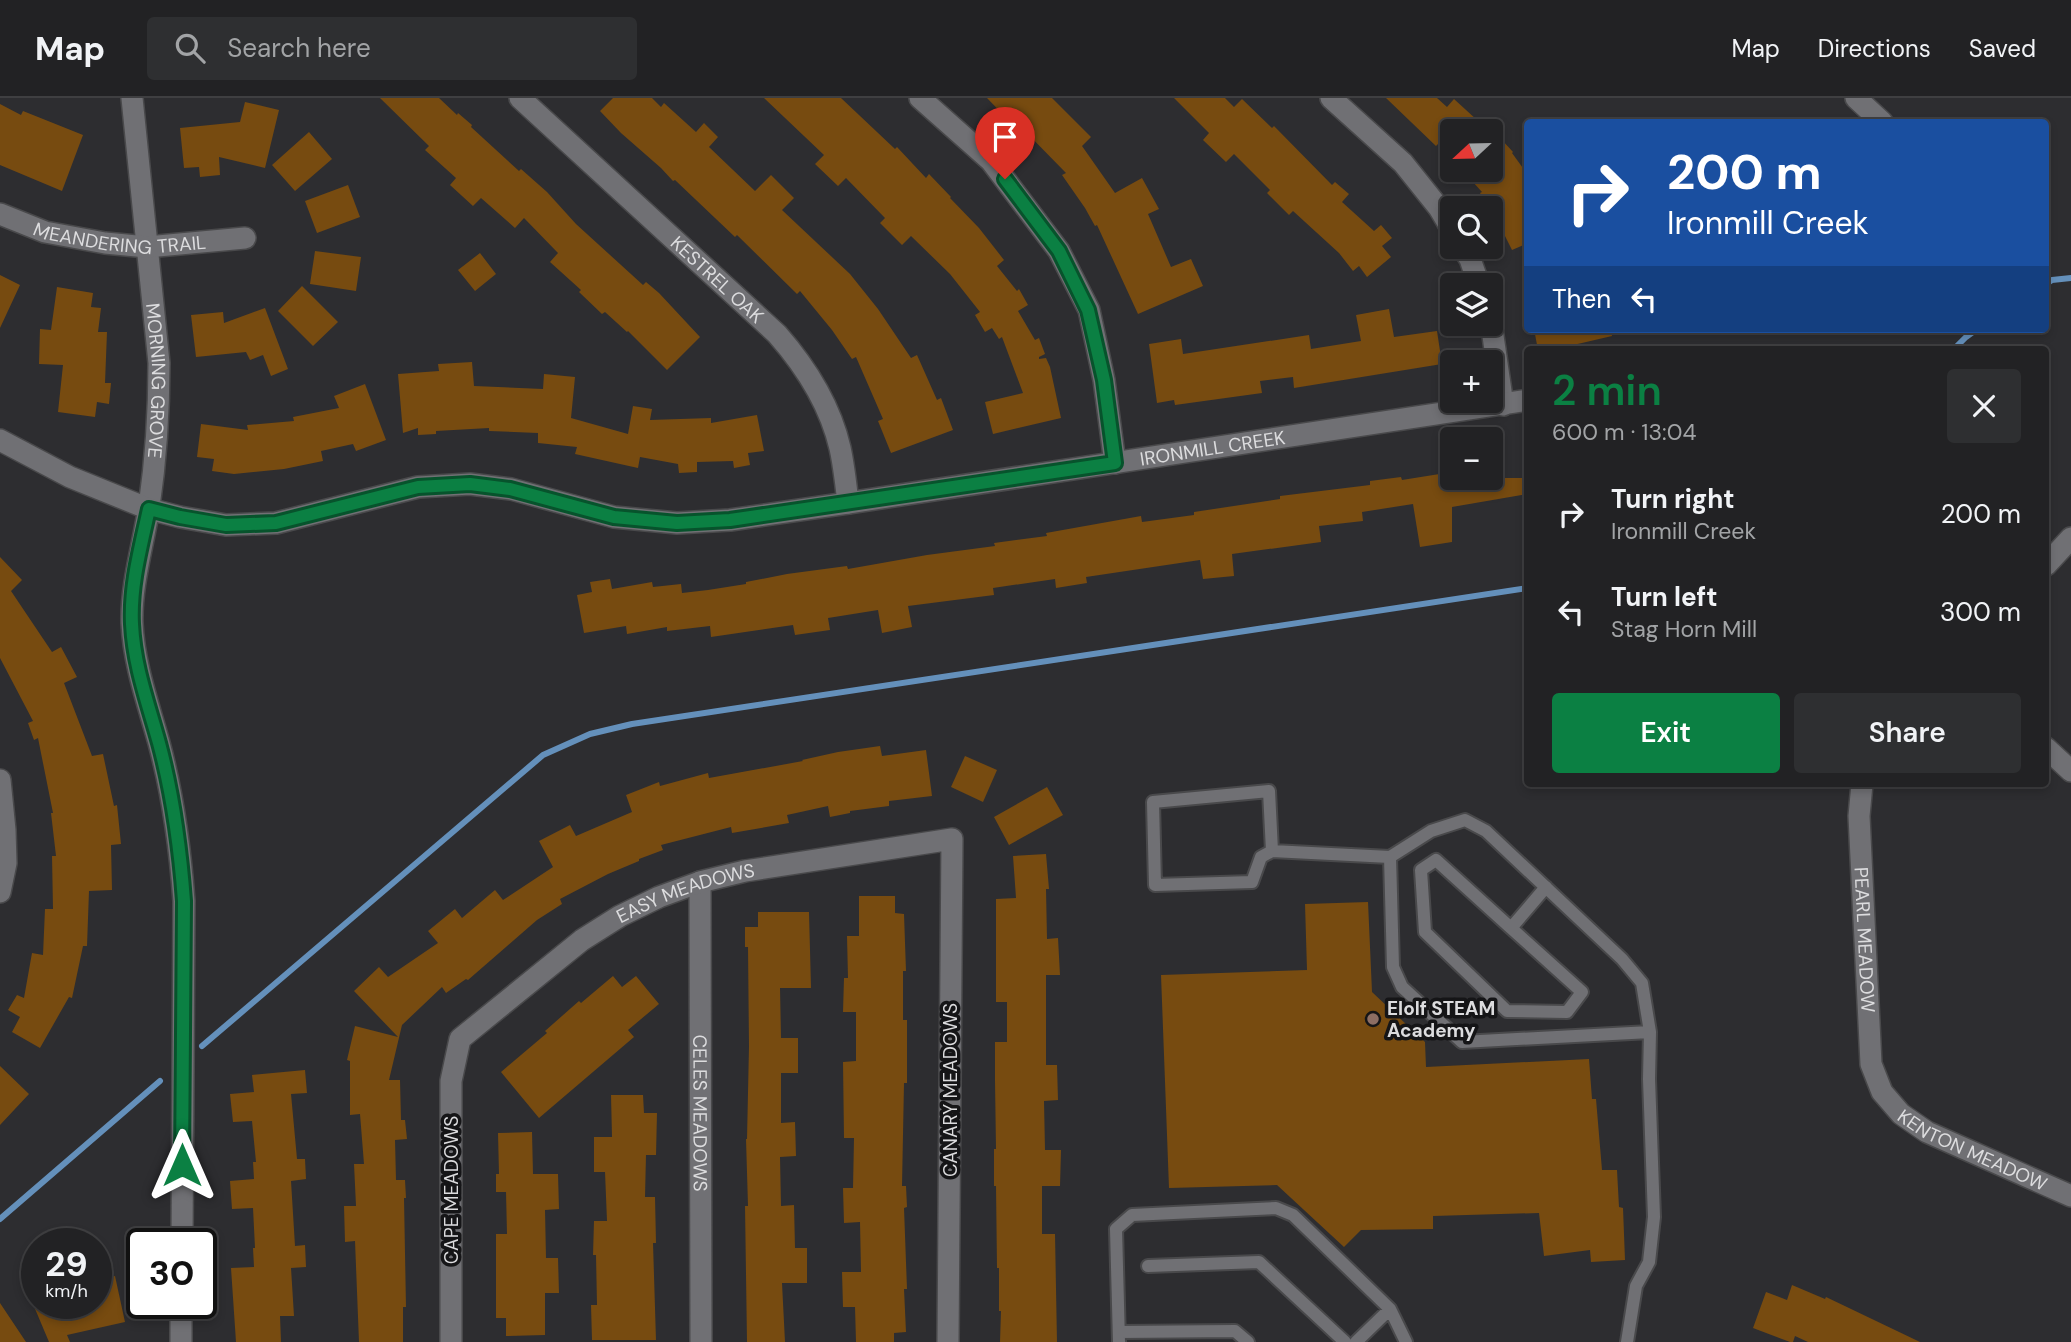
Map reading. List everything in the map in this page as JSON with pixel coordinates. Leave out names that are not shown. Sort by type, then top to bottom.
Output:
[{"type":"street","name":"MORNING GROVE","points":[[132,98],[159,363],[157,435],[149,509],[135,578],[132,623],[142,689],[173,801],[182,867],[182,1228]]},
{"type":"street","name":"KESTREL OAK","points":[[520,98],[777,334],[796,355],[825,405],[840,448],[848,503]]},
{"type":"street","points":[[920,98],[992,160],[1059,251],[1088,310],[1104,380],[1115,463]]},
{"type":"street","points":[[1331,98],[1403,163],[1440,210]]},
{"type":"street","points":[[1856,98],[1879,119]]},
{"type":"street","name":"MEANDERING TRAIL","points":[[0,214],[63,237],[147,247],[245,238]]},
{"type":"street","name":"IRONMILL CREEK","points":[[1503,405],[1524,401]]},
{"type":"street","name":"IRONMILL CREEK","points":[[0,440],[70,477],[149,509],[226,525],[276,523],[418,487],[470,484],[510,489],[614,517],[677,523],[730,520],[1449,413]]},
{"type":"street","points":[[2049,562],[2071,538]]},
{"type":"street","points":[[2049,751],[2071,771]]},
{"type":"street","points":[[0,780],[6,863],[0,892]]},
{"type":"street","name":"PEARL MEADOW","points":[[1861,787],[1859,816],[1871,1064],[1882,1092]]},
{"type":"street","name":"EASY MEADOWS","points":[[460,1040],[582,940],[620,916],[659,897],[700,882],[745,871],[952,839]]},
{"type":"street","name":"CANARY MEADOWS","points":[[948,1342],[952,839]]},
{"type":"street","name":"CELES MEADOWS","points":[[700,882],[701,1342]]},
{"type":"street","name":"CAPE MEADOWS","points":[[451,1342],[451,1082],[460,1040]]},
{"type":"street","name":"KENTON MEADOW","points":[[1882,1092],[1901,1114],[1927,1132],[2071,1196]]},
{"type":"street","points":[[181,1319],[181,1342]]},
{"type":"lane","points":[[1272,851],[1269,791],[1153,802],[1155,885],[1252,882],[1261,857],[1272,851],[1390,858],[1432,831],[1465,820],[1486,831],[1622,959],[1642,984],[1650,1031],[1654,1217],[1649,1262],[1636,1286],[1627,1342]]},
{"type":"lane","points":[[1390,858],[1393,967],[1402,988],[1462,1042],[1650,1031]]},
{"type":"lane","points":[[1436,860],[1511,928],[1582,992],[1567,1012],[1507,1011],[1425,932],[1421,870],[1436,860]]},
{"type":"lane","points":[[1511,928],[1546,887]]},
{"type":"lane","points":[[1248,1342],[1235,1331],[1119,1337],[1115,1229],[1132,1215],[1276,1208],[1293,1215],[1390,1309],[1406,1342]]},
{"type":"lane","points":[[1148,1266],[1259,1262],[1345,1342]]},
{"type":"lane","points":[[1356,1342],[1390,1309]]},
{"type":"building","points":[[380,98],[439,98],[472,125],[471,127],[519,171],[521,169],[547,192],[576,224],[643,285],[646,282],[659,293],[700,337],[667,370],[628,331],[605,312],[602,314],[579,292],[581,290],[550,262],[558,253],[524,218],[515,228],[481,198],[473,206],[450,185],[456,178],[425,150],[429,146]]},
{"type":"building","points":[[613,98],[652,98],[661,107],[664,103],[696,132],[704,123],[718,137],[709,147],[755,191],[771,175],[794,198],[782,210],[850,274],[911,358],[917,355],[937,400],[941,398],[953,430],[891,453],[878,421],[883,419],[856,357],[852,359],[800,291],[797,294],[737,235],[735,237],[673,181],[600,111]]},
{"type":"building","points":[[764,98],[841,98],[895,149],[897,147],[926,178],[929,174],[951,197],[1004,260],[997,266],[1017,291],[1019,289],[1028,305],[1018,311],[1035,340],[1039,338],[1045,354],[1039,359],[1046,358],[1050,367],[1061,418],[993,434],[985,402],[1023,393],[1002,337],[999,339],[992,328],[985,332],[975,315],[980,312],[950,274],[911,236],[902,245],[880,223],[885,218],[846,178],[838,186],[815,164],[824,155]]},
{"type":"building","points":[[987,98],[1052,98],[1091,137],[1082,146],[1115,193],[1142,178],[1159,209],[1148,214],[1171,267],[1191,259],[1203,286],[1138,314],[1097,225],[1095,226],[1062,175],[1066,173],[1020,126],[1017,129]]},
{"type":"building","points":[[1174,98],[1225,98],[1234,107],[1242,99],[1272,128],[1274,126],[1332,185],[1335,182],[1349,194],[1342,202],[1374,231],[1381,225],[1392,238],[1382,246],[1391,257],[1367,277],[1359,266],[1353,271],[1339,253],[1293,211],[1289,215],[1267,193],[1270,190],[1234,154],[1226,162],[1203,140],[1209,133]]},
{"type":"building","points":[[1386,98],[1437,98],[1447,107],[1454,99],[1476,119],[1440,119],[1440,146],[1438,144],[1436,146]]},
{"type":"building","points":[[245,102],[279,110],[265,168],[219,157],[220,175],[200,177],[199,167],[184,168],[180,128],[240,122]]},
{"type":"building","points":[[0,104],[21,115],[23,111],[83,135],[62,191],[0,165]]},
{"type":"building","points":[[309,132],[332,159],[295,191],[272,165]]},
{"type":"building","points":[[1503,141],[1524,170],[1524,245],[1512,250],[1503,232],[1503,196],[1482,196],[1482,192],[1473,182],[1503,182]]},
{"type":"building","points":[[348,185],[360,217],[317,233],[305,201]]},
{"type":"building","points":[[315,251],[361,257],[356,291],[310,284]]},
{"type":"building","points":[[480,253],[496,274],[475,291],[458,270]]},
{"type":"building","points":[[0,275],[20,285],[0,328]]},
{"type":"building","points":[[302,286],[338,322],[313,346],[278,311]]},
{"type":"building","points":[[57,287],[93,293],[91,307],[101,308],[98,332],[107,332],[105,383],[111,383],[109,404],[97,402],[95,417],[58,412],[63,365],[39,364],[40,329],[51,330]]},
{"type":"building","points":[[265,308],[288,369],[271,376],[263,355],[250,360],[246,352],[196,357],[191,315],[223,312],[224,323]]},
{"type":"building","points":[[1389,309],[1394,337],[1437,331],[1440,364],[1294,388],[1293,377],[1260,381],[1262,393],[1175,405],[1174,400],[1157,403],[1149,344],[1181,339],[1183,354],[1309,335],[1311,349],[1361,341],[1356,315]]},
{"type":"building","points":[[1535,333],[1612,333],[1612,336],[1569,346],[1537,346]]},
{"type":"building","points":[[472,362],[474,386],[543,389],[544,374],[575,377],[571,418],[628,434],[633,406],[652,409],[650,420],[711,418],[711,423],[757,415],[764,451],[748,453],[750,465],[734,468],[733,461],[697,462],[697,472],[679,473],[678,464],[640,457],[638,468],[575,454],[577,447],[538,443],[538,433],[489,431],[489,428],[436,431],[436,434],[418,435],[418,428],[403,433],[398,374],[439,371],[438,364]]},
{"type":"building","points":[[365,384],[386,440],[356,451],[353,444],[321,451],[323,461],[284,469],[234,474],[212,471],[214,459],[197,457],[201,424],[248,430],[247,425],[294,421],[293,417],[339,408],[334,396]]},
{"type":"building","points":[[1440,474],[1440,490],[1503,490],[1503,478],[1524,478],[1524,495],[1452,507],[1452,542],[1420,547],[1413,504],[1362,512],[1363,521],[1319,526],[1321,542],[1232,554],[1234,576],[1203,579],[1200,560],[1086,577],[1087,583],[1056,588],[1055,579],[993,588],[994,595],[908,606],[912,627],[882,633],[878,610],[828,618],[830,630],[795,635],[793,625],[711,637],[710,626],[667,631],[667,627],[627,634],[626,626],[584,633],[577,595],[592,592],[590,582],[610,579],[612,589],[652,582],[653,587],[681,584],[682,593],[708,590],[787,574],[847,566],[848,569],[995,546],[994,543],[1047,536],[1046,533],[1141,516],[1142,522],[1194,515],[1194,512],[1280,499],[1280,496],[1370,485],[1370,481],[1401,477],[1402,480]]},
{"type":"building","points":[[0,557],[22,580],[11,591],[52,652],[61,647],[77,677],[64,683],[92,756],[103,754],[114,806],[117,805],[121,844],[111,845],[112,890],[89,891],[87,946],[83,946],[72,998],[69,997],[40,1048],[12,1032],[20,1017],[8,1010],[17,995],[24,998],[32,953],[43,955],[45,909],[53,909],[52,856],[56,856],[53,813],[38,738],[34,740],[28,723],[33,721],[0,658]]},
{"type":"building","points":[[880,746],[882,756],[926,750],[932,796],[889,801],[889,806],[850,811],[830,817],[828,806],[787,815],[789,823],[732,833],[731,827],[661,845],[663,850],[639,859],[560,899],[562,904],[537,920],[468,980],[446,993],[442,987],[402,1025],[389,1080],[400,1080],[401,1120],[405,1120],[407,1139],[395,1140],[396,1180],[405,1180],[406,1198],[406,1307],[403,1307],[403,1342],[359,1342],[355,1241],[345,1242],[344,1206],[356,1206],[354,1164],[364,1164],[360,1114],[350,1115],[350,1061],[347,1060],[355,1026],[398,1037],[354,991],[379,967],[388,977],[438,943],[428,931],[455,909],[462,918],[495,890],[503,900],[553,867],[539,841],[570,825],[576,836],[632,812],[626,795],[659,782],[660,786],[708,773],[709,778]]},
{"type":"building","points":[[965,756],[997,770],[983,802],[951,787]]},
{"type":"building","points":[[1047,787],[1063,815],[1009,845],[994,817]]},
{"type":"building","points":[[1046,854],[1049,889],[1046,889],[1047,939],[1058,938],[1060,975],[1046,975],[1046,1065],[1057,1065],[1058,1100],[1044,1101],[1045,1150],[1061,1150],[1060,1186],[1042,1186],[1042,1234],[1055,1234],[1057,1342],[1000,1342],[1001,1311],[994,1186],[995,1042],[1007,1042],[1007,1002],[996,1002],[996,899],[1016,898],[1013,856]]},
{"type":"building","points":[[859,896],[895,896],[895,913],[904,914],[906,971],[903,971],[903,1020],[907,1020],[907,1083],[904,1083],[902,1186],[906,1186],[907,1207],[904,1208],[906,1332],[894,1333],[894,1342],[856,1342],[855,1307],[843,1307],[842,1272],[861,1272],[860,1222],[844,1223],[843,1188],[853,1188],[854,1138],[844,1138],[843,1062],[856,1061],[856,1012],[843,1012],[844,978],[848,978],[847,936],[859,936]]},
{"type":"building","points":[[1368,902],[1372,992],[1425,1042],[1426,1067],[1589,1059],[1592,1099],[1596,1099],[1602,1170],[1617,1170],[1619,1207],[1623,1208],[1625,1260],[1591,1262],[1590,1250],[1544,1256],[1539,1213],[1433,1216],[1433,1229],[1361,1230],[1344,1247],[1277,1185],[1169,1188],[1161,975],[1307,970],[1305,904]]},
{"type":"building","points":[[758,912],[809,912],[811,988],[780,988],[781,1038],[798,1038],[798,1073],[781,1073],[781,1123],[795,1122],[796,1156],[780,1157],[781,1206],[794,1205],[795,1248],[807,1248],[807,1283],[782,1283],[785,1342],[747,1342],[745,1206],[748,1206],[746,1139],[749,1046],[748,947],[745,947],[745,927],[758,927]]},
{"type":"building","points":[[613,976],[622,987],[636,976],[659,1004],[628,1030],[634,1037],[539,1118],[501,1072],[547,1033],[545,1031],[579,1001],[581,1003]]},
{"type":"building","points":[[0,1066],[29,1094],[0,1125]]},
{"type":"building","points":[[305,1070],[307,1093],[291,1094],[297,1159],[305,1159],[306,1179],[291,1181],[295,1246],[305,1245],[306,1267],[291,1268],[294,1316],[280,1316],[281,1342],[236,1342],[231,1268],[254,1267],[255,1248],[253,1208],[232,1209],[230,1181],[254,1179],[253,1162],[256,1162],[252,1121],[233,1122],[230,1094],[254,1092],[252,1075]]},
{"type":"building","points":[[611,1095],[643,1095],[644,1113],[657,1113],[656,1155],[646,1155],[645,1197],[655,1197],[656,1243],[653,1243],[656,1340],[592,1340],[591,1305],[597,1305],[596,1255],[593,1255],[594,1221],[607,1221],[605,1172],[594,1172],[594,1137],[612,1137]]},
{"type":"building","points":[[532,1132],[533,1174],[558,1174],[559,1209],[545,1210],[546,1258],[558,1258],[559,1293],[545,1293],[545,1335],[506,1336],[506,1318],[496,1318],[496,1234],[507,1234],[506,1192],[496,1192],[496,1174],[499,1174],[498,1133]]},
{"type":"building","points":[[115,1276],[125,1322],[67,1335],[70,1342],[49,1342],[39,1319],[112,1319],[112,1277]]},
{"type":"building","points":[[1792,1285],[1825,1299],[1826,1297],[1920,1342],[1808,1342],[1795,1336],[1793,1342],[1790,1342],[1753,1328],[1766,1292],[1787,1300]]},
{"type":"building","points":[[0,1303],[26,1342],[0,1342]]},
{"type":"waterway","points":[[2049,282],[2071,278]]},
{"type":"waterway","points":[[1957,346],[1972,333]]},
{"type":"waterway","points":[[202,1046],[543,755],[590,734],[632,724],[1524,589]]},
{"type":"waterway","points":[[0,1219],[160,1081]]},
{"type":"place","name":"Elolf STEAM Academy","points":[[1373,1019]]},
{"type":"route","points":[[182,1165],[182,867],[173,801],[142,689],[132,623],[135,578],[149,509],[180,517],[245,526],[276,523],[418,487],[470,484],[510,489],[614,517],[677,523],[730,520],[1115,463],[1104,380],[1088,310],[1059,251],[1005,179]]}]
